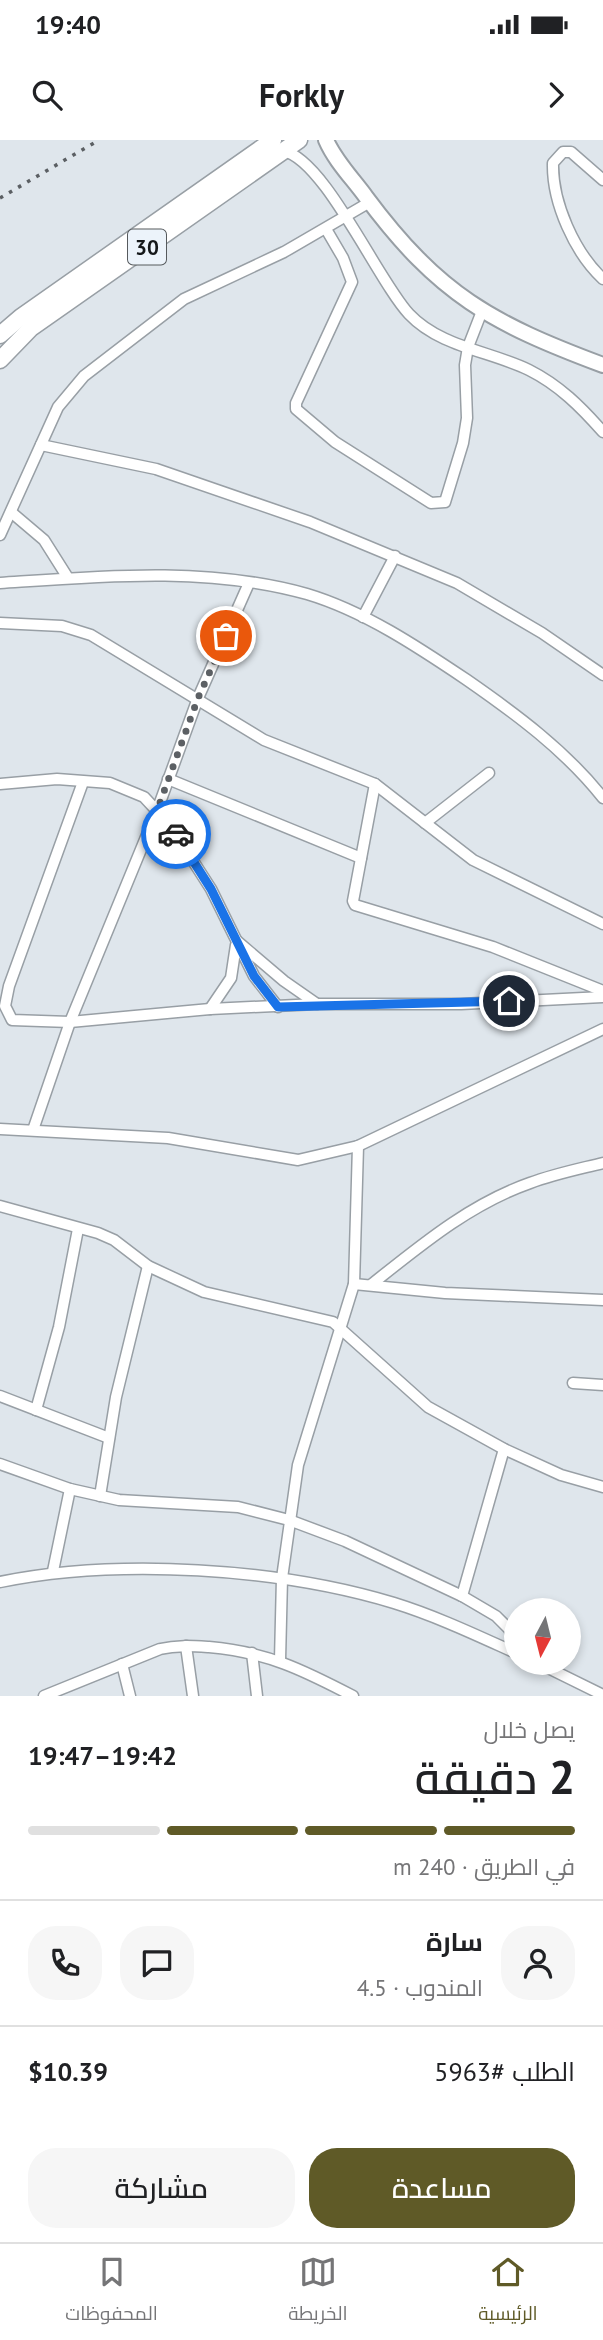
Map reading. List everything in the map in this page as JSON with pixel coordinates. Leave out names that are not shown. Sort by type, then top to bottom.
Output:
[{"type":"main road","name":"30","points":[[0,335],[21,317],[278,145],[299,140]]},
{"type":"main road","name":"30","points":[[0,360],[31,328],[278,145]]},
{"type":"street","points":[[326,140],[370,202],[419,263],[460,297],[501,324],[603,365]]},
{"type":"street","points":[[278,145],[298,156],[347,216],[397,300],[411,316],[447,340],[528,370],[551,383],[603,432]]},
{"type":"street","points":[[603,180],[571,152],[563,152],[553,163],[557,191],[573,238],[580,254],[603,279]]},
{"type":"street","points":[[0,535],[64,397],[105,358],[143,328],[205,288],[326,229],[370,202]]},
{"type":"street","points":[[326,229],[344,258],[352,282],[296,403],[296,409],[335,442],[431,503],[444,502],[458,465],[467,418],[464,383],[468,347],[482,311]]},
{"type":"street","points":[[41,445],[125,461],[190,480],[310,522],[395,556],[457,583],[496,604],[603,675]]},
{"type":"street","points":[[11,512],[44,540],[68,579]]},
{"type":"street","points":[[363,617],[395,556]]},
{"type":"street","points":[[0,583],[172,575],[249,583],[307,594],[363,617],[493,698],[559,751],[603,798]]},
{"type":"street","points":[[33,1130],[70,1022],[158,808],[198,698],[249,583]]},
{"type":"street","points":[[0,622],[45,624],[79,630],[198,698],[264,740],[375,784],[473,860],[603,924]]},
{"type":"street","points":[[425,823],[489,773]]},
{"type":"street","points":[[0,784],[36,779],[110,783],[144,797],[158,808],[211,889],[254,976],[278,1007]]},
{"type":"street","points":[[168,779],[361,858]]},
{"type":"street","points":[[83,782],[16,963],[5,1006],[9,1017],[19,1022],[70,1022],[210,1009],[317,1004],[461,1003],[603,997]]},
{"type":"street","points":[[375,784],[353,901],[358,906],[493,947],[603,991]]},
{"type":"street","points":[[236,940],[284,981],[317,1004]]},
{"type":"street","points":[[210,1009],[231,978],[236,940]]},
{"type":"street","points":[[0,1129],[167,1138],[298,1160],[358,1146],[603,1029]]},
{"type":"street","points":[[280,1660],[282,1578],[289,1520],[306,1432],[342,1328],[354,1284],[358,1146]]},
{"type":"street","points":[[372,1284],[446,1227],[482,1205],[528,1183],[603,1163]]},
{"type":"street","points":[[1,1210],[114,1240],[148,1266],[204,1292],[321,1318],[342,1328],[428,1407],[504,1450],[561,1475],[603,1487]]},
{"type":"street","points":[[36,1410],[59,1327],[78,1229]]},
{"type":"street","points":[[100,1496],[109,1438],[148,1266]]},
{"type":"street","points":[[354,1284],[445,1293],[603,1300]]},
{"type":"street","points":[[573,1383],[603,1385]]},
{"type":"street","points":[[0,1396],[109,1438]]},
{"type":"street","points":[[462,1596],[504,1450]]},
{"type":"street","points":[[0,1464],[70,1489],[120,1500],[238,1507],[289,1520],[345,1541],[462,1596],[496,1616],[504,1624]]},
{"type":"street","points":[[53,1571],[70,1489]]},
{"type":"street","points":[[0,1582],[53,1571],[112,1568],[282,1578],[392,1603],[442,1620],[504,1648]]},
{"type":"street","points":[[44,1696],[160,1649],[186,1646],[253,1653],[280,1660],[354,1696]]},
{"type":"street","points":[[186,1646],[193,1696]]},
{"type":"street","points":[[253,1653],[257,1696]]},
{"type":"street","points":[[121,1664],[130,1696]]},
{"type":"street","points":[[562,1675],[603,1695]]},
{"type":"railway","points":[[0,198],[99,140]]},
{"type":"way so far","points":[[176,834],[158,808],[198,698],[226,636]]},
{"type":"route","points":[[176,834],[211,889],[254,976],[278,1007],[509,1001]]}]
